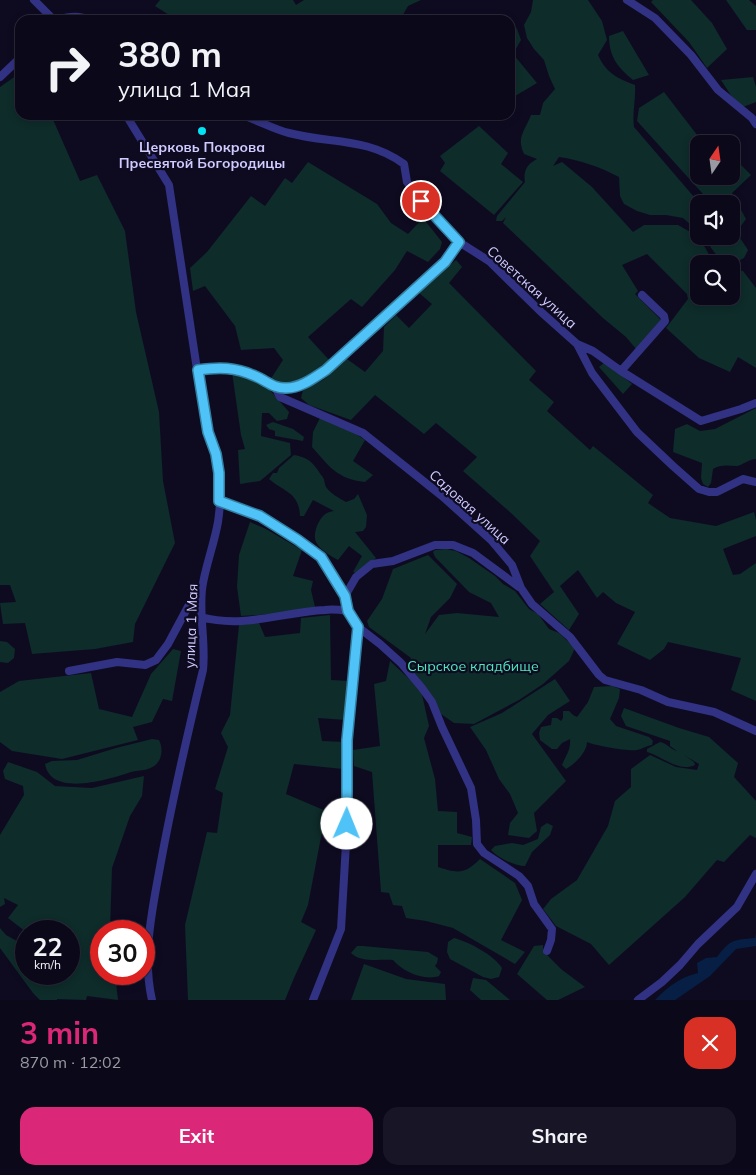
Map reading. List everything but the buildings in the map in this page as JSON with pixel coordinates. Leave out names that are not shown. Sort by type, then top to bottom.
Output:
[{"type":"street","points":[[34,0],[49,15]]},
{"type":"street","points":[[627,0],[655,18],[691,55],[718,90],[755,119]]},
{"type":"street","points":[[0,77],[15,63]]},
{"type":"street","name":"улица 1 Мая","points":[[129,120],[169,185],[208,432],[216,454],[219,473],[218,521],[202,589],[201,617],[205,654],[203,670],[172,798],[152,912],[149,967],[152,1000]]},
{"type":"street","name":"Советская улица","points":[[254,120],[288,133],[373,147],[404,164],[407,182],[421,201],[459,242],[489,261],[577,344],[592,373],[638,432],[699,489],[717,492],[743,479],[756,482]]},
{"type":"street","points":[[275,387],[289,388],[307,382],[326,370],[445,262],[459,242]]},
{"type":"street","points":[[621,371],[665,321],[664,316],[642,295]]},
{"type":"street","points":[[577,344],[593,351],[621,371],[701,421],[756,403]]},
{"type":"street","name":"Садовая улица","points":[[198,370],[220,367],[238,370],[255,376],[275,387],[280,397],[363,433],[442,496],[491,540],[512,565],[521,588],[532,604],[570,637],[605,680],[641,690],[668,702],[714,712],[756,731]]},
{"type":"street","points":[[219,501],[260,516],[321,557],[345,596],[348,611],[358,627],[401,663],[432,702],[471,788],[478,844],[484,853],[519,876],[528,886],[534,904],[552,929],[547,951]]},
{"type":"street","points":[[345,596],[356,577],[372,564],[393,561],[435,545],[453,545],[473,553],[521,588]]},
{"type":"street","points":[[68,671],[117,662],[145,665],[156,660],[176,630],[190,603],[202,589]]},
{"type":"street","points":[[201,617],[218,622],[242,622],[325,610],[348,611]]},
{"type":"street","points":[[313,1000],[342,929],[348,810],[347,740],[358,627]]},
{"type":"street","points":[[638,1000],[680,966],[698,944],[737,907],[756,874]]},
{"type":"green space","points":[[160,0],[293,0],[296,5],[304,0],[421,0],[408,6],[403,15],[169,15],[155,6]]},
{"type":"green space","points":[[533,0],[588,0],[602,21],[607,40],[598,55],[601,61],[613,74],[635,85],[634,127],[692,195],[690,195],[690,224],[683,218],[650,215],[624,204],[620,196],[619,177],[605,170],[559,157],[553,166],[562,162],[592,187],[633,232],[644,225],[678,225],[690,232],[690,245],[704,245],[709,255],[690,255],[690,305],[740,305],[740,270],[743,271],[756,288],[756,368],[738,357],[730,372],[699,358],[666,328],[688,299],[687,294],[647,254],[622,265],[638,291],[635,294],[661,320],[637,350],[626,337],[603,318],[503,223],[506,217],[502,221],[496,221],[497,216],[525,182],[526,168],[537,159],[524,154],[521,143],[522,134],[531,115],[540,115],[543,103],[555,89],[544,60],[527,38],[524,25],[531,12]]},
{"type":"green space","points":[[653,0],[691,0],[712,23],[727,49],[707,68],[689,42],[651,2]]},
{"type":"green space","points":[[726,0],[749,0],[756,6],[756,30],[747,30]]},
{"type":"green space","points":[[515,27],[517,29],[521,40],[515,50]]},
{"type":"green space","points":[[623,31],[649,75],[633,80],[615,61],[610,49],[609,36]]},
{"type":"green space","points":[[515,56],[537,83],[515,96]]},
{"type":"green space","points":[[15,76],[15,120],[53,120],[80,181],[97,175],[125,231],[136,312],[159,412],[163,481],[175,543],[135,624],[133,642],[95,649],[32,654],[25,623],[3,624],[0,603],[16,602],[10,585],[0,585],[0,87]]},
{"type":"green space","points":[[753,77],[756,87],[756,102],[743,107],[732,97],[721,80]]},
{"type":"green space","points":[[664,92],[697,135],[690,135],[690,180],[637,121],[639,108]]},
{"type":"green space","points":[[479,126],[508,153],[501,164],[523,182],[494,215],[440,171],[445,163],[440,156]]},
{"type":"green space","points":[[308,162],[377,204],[391,223],[408,234],[423,218],[442,242],[440,249],[428,262],[407,251],[395,270],[362,307],[351,299],[308,337],[331,362],[313,376],[288,385],[270,380],[283,360],[274,348],[241,350],[235,326],[205,286],[193,291],[190,268],[207,252],[251,196],[265,206],[285,178],[292,183]]},
{"type":"green space","points":[[740,164],[751,175],[732,193],[733,195],[704,195],[695,185],[740,185]]},
{"type":"green space","points":[[740,208],[746,219],[740,227]]},
{"type":"green space","points":[[740,238],[748,250],[744,258],[740,260],[740,255],[717,255],[710,245],[740,245]]},
{"type":"green space","points":[[456,260],[462,267],[449,283],[536,371],[529,380],[554,402],[547,411],[590,450],[593,446],[653,495],[648,503],[670,518],[716,526],[754,512],[756,536],[723,549],[733,575],[740,574],[756,563],[756,701],[731,690],[741,658],[668,642],[664,649],[650,660],[617,644],[635,612],[616,603],[603,592],[597,598],[578,570],[560,586],[579,614],[569,630],[540,604],[554,592],[530,556],[540,541],[463,471],[477,457],[436,423],[424,434],[375,395],[351,420],[309,405],[301,398],[303,390],[323,380],[347,359],[365,372],[383,351],[384,327],[396,315],[409,328],[432,304],[418,292]]},
{"type":"green space","points":[[605,362],[632,384],[623,394],[599,367]]},
{"type":"green space","points":[[232,372],[268,388],[289,412],[287,419],[277,421],[269,413],[262,413],[261,436],[290,443],[291,455],[260,481],[240,484],[238,450],[245,449],[241,435]]},
{"type":"green space","points":[[756,408],[756,459],[737,466],[716,467],[713,469],[711,483],[708,487],[703,484],[701,478],[702,463],[673,452],[675,429],[687,424],[700,431],[715,429]]},
{"type":"green space","points":[[320,418],[353,432],[365,440],[353,461],[373,475],[365,482],[340,475],[312,447],[313,432]]},
{"type":"green space","points":[[273,422],[293,429],[304,437],[303,441],[275,436],[275,431],[269,429],[266,425]]},
{"type":"green space","points":[[294,455],[311,462],[323,477],[326,487],[330,492],[346,502],[354,499],[358,494],[367,515],[366,527],[363,531],[355,532],[376,558],[356,573],[353,572],[362,556],[349,546],[338,560],[329,555],[316,542],[315,535],[319,522],[324,515],[334,511],[313,500],[304,516],[300,516],[294,497],[269,479],[273,473],[277,473],[279,468]]},
{"type":"green space","points":[[250,522],[302,550],[293,576],[313,581],[311,590],[315,607],[286,613],[241,616],[237,587],[239,555]]},
{"type":"green space","name":"Сырское кладбище","points":[[446,549],[456,551],[469,558],[515,591],[529,609],[538,614],[549,629],[559,633],[575,648],[569,661],[543,684],[519,700],[474,724],[454,723],[441,714],[436,702],[408,664],[411,658],[369,627],[367,621],[382,599],[393,569],[428,555],[457,584],[450,598],[431,617],[425,634],[439,615],[457,613],[499,617],[491,603],[469,592],[435,557],[433,552],[435,550]]},
{"type":"green space","points":[[330,615],[331,680],[349,681],[346,720],[318,718],[322,741],[344,742],[343,769],[294,764],[286,794],[326,811],[308,905],[301,922],[316,930],[285,1000],[188,1000],[185,925],[207,832],[217,833],[223,793],[215,789],[228,747],[221,733],[230,715],[239,625],[259,623],[265,637],[300,633],[301,618]]},
{"type":"green space","points":[[0,641],[7,642],[15,649],[14,658],[8,663],[0,662]]},
{"type":"green space","points":[[173,649],[181,651],[172,701],[163,699],[152,722],[133,727],[138,740],[62,759],[12,751],[0,742],[0,692],[19,681],[91,673],[99,709],[132,717],[151,674]]},
{"type":"green space","points":[[390,661],[421,690],[429,726],[424,738],[435,779],[438,811],[457,812],[457,833],[472,837],[471,845],[438,845],[438,867],[450,871],[460,871],[469,868],[480,859],[515,883],[522,900],[501,940],[525,952],[515,964],[453,928],[406,918],[402,906],[393,905],[389,893],[381,892],[372,772],[354,766],[353,750],[380,746],[374,684],[386,681]]},
{"type":"green space","points":[[555,679],[570,701],[548,715],[532,734],[566,781],[534,813],[537,831],[529,838],[508,835],[510,823],[518,813],[510,794],[499,779],[486,750],[470,727],[502,713]]},
{"type":"green space","points":[[612,686],[620,689],[619,698],[610,719],[616,726],[649,737],[653,741],[652,745],[639,750],[633,750],[612,748],[587,742],[585,750],[580,757],[566,769],[562,765],[569,749],[570,739],[562,743],[557,749],[552,749],[540,740],[539,733],[541,727],[551,725],[552,718],[557,718],[561,721],[563,711],[569,711],[577,717],[588,702],[594,687]]},
{"type":"green space","points":[[624,708],[709,737],[738,763],[734,777],[756,801],[756,838],[750,835],[724,862],[717,860],[685,897],[609,965],[591,944],[556,926],[543,909],[551,899],[577,880],[608,826],[615,801],[631,787],[631,769],[650,755],[676,767],[697,770],[699,764],[684,755],[694,762],[695,765],[683,767],[647,752],[647,749],[660,742],[677,751],[670,746],[670,741],[626,726],[621,716]]},
{"type":"green space","points":[[152,739],[159,740],[161,748],[161,756],[155,765],[149,769],[96,782],[69,783],[58,781],[50,774],[45,764],[52,761],[77,760]]},
{"type":"green space","points":[[8,762],[37,772],[55,786],[92,788],[144,776],[142,796],[130,816],[112,868],[110,920],[90,920],[90,985],[116,985],[118,1000],[87,996],[86,1000],[40,1000],[27,985],[80,985],[80,920],[15,920],[15,923],[8,918],[18,905],[4,898],[5,904],[0,907],[0,835],[24,795],[23,786],[5,779],[3,771]]},
{"type":"green space","points":[[547,823],[553,826],[550,835],[532,852],[525,866],[507,861],[491,850],[495,846],[512,843],[523,845],[538,839],[541,827]]},
{"type":"green space","points":[[0,928],[6,935],[15,940],[15,968],[0,948]]},
{"type":"green space","points":[[454,938],[474,946],[493,958],[502,968],[499,977],[491,979],[483,977],[450,959],[447,952],[448,942]]},
{"type":"green space","points":[[543,945],[543,951],[561,969],[585,987],[558,1000],[547,1000],[517,974],[534,946]]},
{"type":"green space","points":[[357,946],[428,952],[438,958],[435,966],[441,972],[439,976],[420,976],[408,972],[393,960],[360,958],[351,953]]},
{"type":"green space","points":[[364,964],[406,979],[445,984],[446,1000],[351,1000]]},
{"type":"green space","points":[[473,978],[486,980],[510,1000],[481,1000],[470,990]]},
{"type":"water","points":[[756,933],[756,946],[736,949],[710,976],[675,1000],[655,1000],[675,983],[685,977],[698,973],[697,963],[706,958],[717,957],[733,942],[755,938]]},
{"type":"place","name":"Церковь Покрова Пресвятой Богородицы","points":[[202,131]]},
{"type":"route","points":[[347,824],[347,740],[358,627],[348,611],[345,596],[321,557],[260,516],[219,501],[219,473],[216,454],[208,432],[198,370],[220,367],[238,370],[255,376],[275,387],[289,388],[307,382],[326,370],[445,262],[459,242],[421,201]]}]
